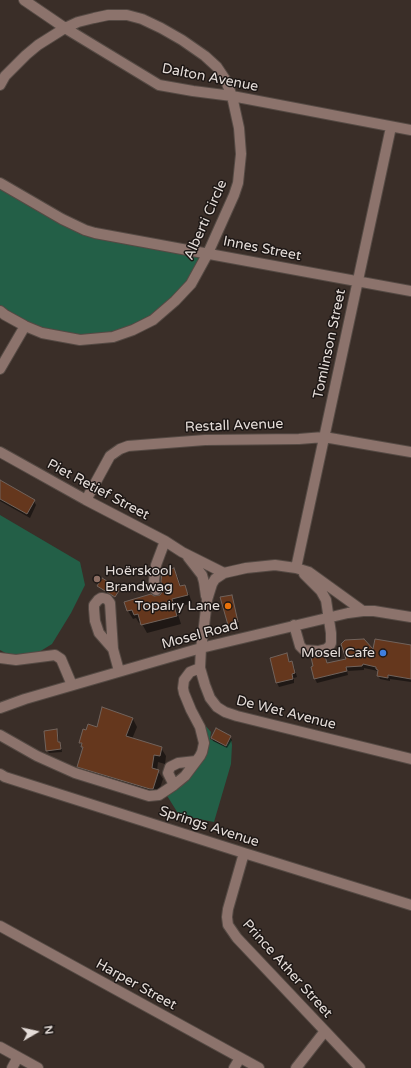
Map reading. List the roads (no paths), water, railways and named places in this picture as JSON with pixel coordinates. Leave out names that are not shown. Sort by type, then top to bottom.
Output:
[{"type":"street","name":"Dalton Avenue","points":[[24,0],[65,28],[158,84],[193,91],[232,96],[411,130]]},
{"type":"street","name":"Alberti Circle","points":[[0,85],[6,76],[26,55],[38,45],[65,28],[78,22],[108,15],[126,15],[142,19],[182,40],[205,56],[217,67],[225,79],[232,96],[239,128],[241,154],[238,183],[208,254],[191,284],[176,301],[153,320],[133,330],[113,337],[80,340],[42,333],[25,326],[0,311]]},
{"type":"street","name":"Tomlinson Street","points":[[299,569],[324,437],[391,127]]},
{"type":"street","name":"Innes Street","points":[[0,183],[62,219],[95,233],[411,292]]},
{"type":"street","points":[[0,369],[25,326]]},
{"type":"street","name":"Restall Avenue","points":[[86,500],[110,456],[120,449],[128,446],[205,440],[299,439],[324,437],[411,452]]},
{"type":"street","name":"Piet Retief Street","points":[[0,452],[86,500],[165,541],[182,552],[224,573],[215,579],[207,600],[201,648]]},
{"type":"street","points":[[156,590],[154,580],[155,570],[157,560],[165,541]]},
{"type":"street","name":"Piet Retief Street","points":[[182,552],[202,576],[207,600]]},
{"type":"street","points":[[224,573],[246,568],[275,565],[299,569],[309,572],[363,611]]},
{"type":"street","points":[[294,625],[302,649],[318,651],[326,650],[329,647],[331,643],[331,634],[326,600],[324,595],[299,569]]},
{"type":"street","name":"Mosel Road","points":[[0,708],[25,699],[201,648],[348,612],[379,612],[411,617]]},
{"type":"street","name":"De Wet Avenue","points":[[201,648],[200,668],[204,685],[210,698],[217,707],[226,712],[411,759]]},
{"type":"street","points":[[113,649],[119,671]]},
{"type":"street","points":[[0,658],[16,660],[55,655],[58,656],[61,659],[72,685]]},
{"type":"street","points":[[0,735],[37,756],[74,773],[149,796],[159,795],[185,776],[200,756],[203,747],[200,727],[186,699],[183,688],[184,680],[190,672],[200,668]]},
{"type":"street","points":[[174,785],[168,773],[170,767],[196,761]]},
{"type":"street","name":"Springs Avenue","points":[[0,774],[411,905]]},
{"type":"street","name":"Prince Ather Street","points":[[244,853],[228,909],[228,925],[237,938],[360,1068]]},
{"type":"street","name":"Harper Street","points":[[0,926],[259,1068]]},
{"type":"street","points":[[296,1068],[326,1031]]},
{"type":"street","points":[[0,1047],[38,1068]]},
{"type":"street","points":[[12,1068],[18,1057]]},
{"type":"street","points":[[234,1068],[240,1058]]},
{"type":"place","name":"Hoërskool Brandwag","points":[[97,579]]},
{"type":"place","name":"Topairy Lane","points":[[228,606]]},
{"type":"place","name":"Mosel Cafe","points":[[383,653]]}]
